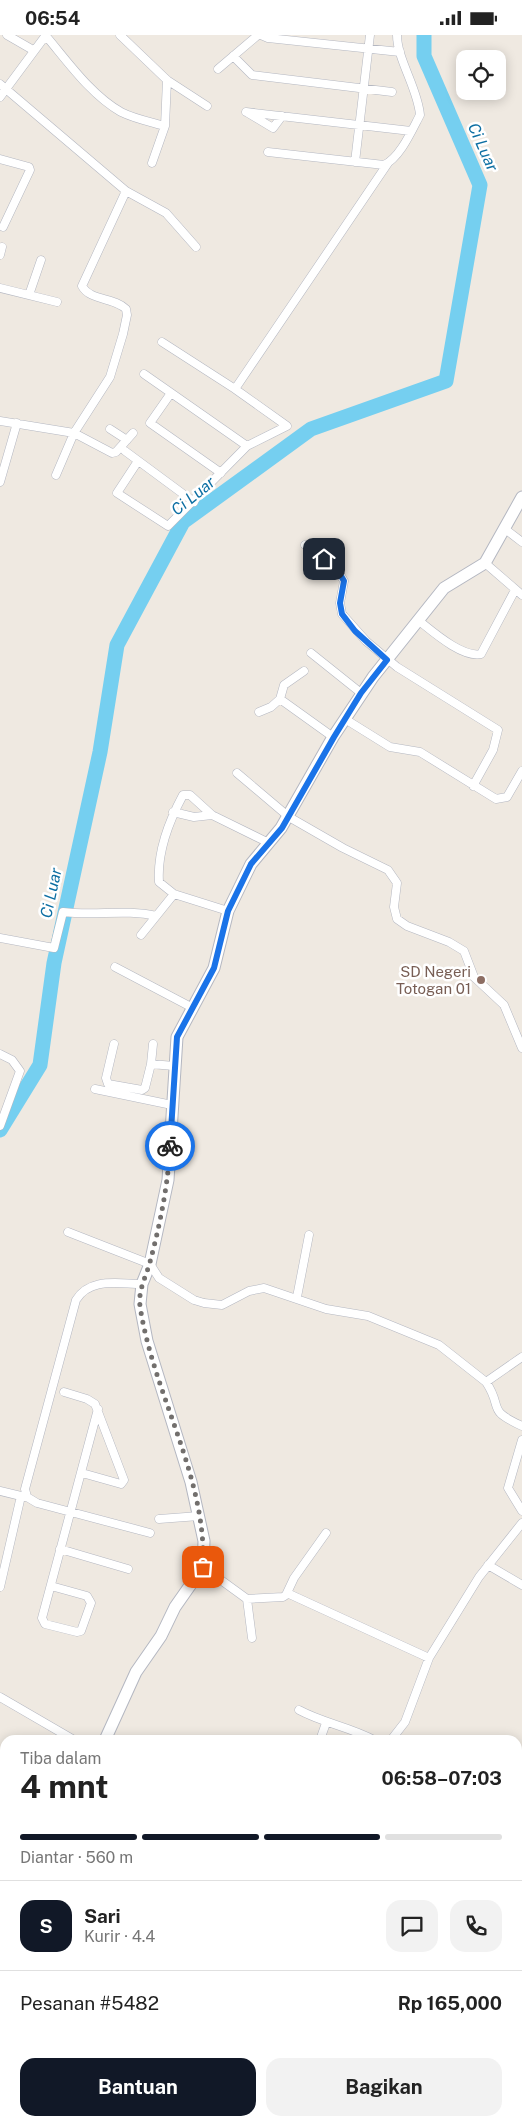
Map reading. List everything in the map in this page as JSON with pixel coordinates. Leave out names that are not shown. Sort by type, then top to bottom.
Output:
[{"type":"street","points":[[7,35],[33,50]]},
{"type":"street","points":[[0,97],[3,86],[46,35],[88,85],[112,106],[129,115],[165,126]]},
{"type":"street","points":[[120,35],[167,80],[207,106]]},
{"type":"street","points":[[218,69],[259,35],[268,39],[400,52]]},
{"type":"street","points":[[356,162],[370,35]]},
{"type":"street","points":[[235,389],[420,115],[400,52],[397,35]]},
{"type":"street","points":[[233,56],[252,75],[392,92]]},
{"type":"street","points":[[152,163],[165,126],[167,80]]},
{"type":"street","points":[[3,86],[93,165],[126,191],[166,213],[196,247]]},
{"type":"street","points":[[282,116],[411,131]]},
{"type":"street","points":[[268,152],[384,165],[388,163]]},
{"type":"street","points":[[0,159],[29,167],[30,170],[3,227]]},
{"type":"street","points":[[56,475],[74,433],[110,377],[123,334],[127,315],[126,309],[117,302],[91,295],[82,286],[126,191]]},
{"type":"street","points":[[29,295],[41,260]]},
{"type":"street","points":[[0,288],[57,302]]},
{"type":"street","points":[[138,461],[117,493],[168,526],[194,502],[247,446],[287,426],[235,389],[162,342]]},
{"type":"street","points":[[144,374],[247,446]]},
{"type":"street","points":[[171,393],[150,423],[221,473]]},
{"type":"street","points":[[0,421],[74,433],[112,453],[116,452],[133,433]]},
{"type":"street","points":[[0,482],[17,423]]},
{"type":"street","points":[[110,429],[127,440]]},
{"type":"street","points":[[125,451],[194,502]]},
{"type":"street","points":[[108,1735],[136,1671],[203,1567],[204,1541],[199,1516],[180,1440],[147,1341],[140,1304],[142,1284],[150,1264],[167,1185],[177,1037],[191,1007],[214,968],[228,911],[251,864],[289,817],[361,693],[444,587],[485,563],[522,497]]},
{"type":"street","points":[[505,529],[522,542]]},
{"type":"street","points":[[305,545],[338,571],[344,581],[340,603],[342,614],[355,631],[387,660],[498,730],[493,749],[474,785]]},
{"type":"street","points":[[485,563],[522,595]]},
{"type":"street","points":[[418,620],[454,646],[472,654],[481,654],[515,590]]},
{"type":"street","points":[[311,653],[361,693]]},
{"type":"street","points":[[259,712],[271,707],[280,699],[284,685],[304,671]]},
{"type":"street","points":[[280,699],[334,737]]},
{"type":"street","points":[[345,719],[390,747],[420,752],[474,785],[488,796],[502,799],[507,797],[520,780],[522,771]]},
{"type":"street","points":[[237,773],[289,817],[343,848],[382,866],[394,875],[397,883],[394,907],[397,919],[407,926],[449,942],[464,951],[474,977],[504,1005],[522,1048]]},
{"type":"street","points":[[228,911],[174,894],[162,886],[159,878],[164,844],[173,813],[183,795],[187,794],[212,815],[269,843]]},
{"type":"street","points":[[173,813],[194,817],[212,815]]},
{"type":"street","points":[[141,935],[174,894]]},
{"type":"street","points":[[0,938],[54,948],[63,912],[120,914],[139,912],[156,916]]},
{"type":"street","points":[[115,967],[191,1007]]},
{"type":"street","points":[[114,1044],[106,1078],[108,1084],[142,1090],[145,1088],[151,1064],[153,1044]]},
{"type":"street","points":[[0,1054],[12,1060],[20,1071],[0,1126]]},
{"type":"street","points":[[151,1064],[174,1066]]},
{"type":"street","points":[[95,1089],[172,1105]]},
{"type":"street","points":[[68,1232],[150,1264],[159,1278],[194,1300],[222,1305],[249,1291],[264,1288],[297,1297],[326,1309],[368,1316],[439,1345],[486,1382],[497,1411],[502,1417],[522,1426]]},
{"type":"street","points":[[297,1297],[309,1235]]},
{"type":"street","points":[[0,1587],[76,1300],[88,1287],[102,1283],[142,1284]]},
{"type":"street","points":[[486,1382],[522,1357]]},
{"type":"street","points":[[64,1393],[92,1401],[98,1409],[123,1483],[82,1473]]},
{"type":"street","points":[[51,1586],[87,1596],[90,1599],[91,1603],[81,1631],[77,1632],[42,1621],[60,1549],[98,1409]]},
{"type":"street","points":[[92,1434],[108,1438]]},
{"type":"street","points":[[522,1440],[508,1489],[522,1511]]},
{"type":"street","points":[[0,1491],[24,1496],[37,1503],[71,1513],[150,1533]]},
{"type":"street","points":[[159,1519],[199,1516]]},
{"type":"street","points":[[395,1735],[406,1722],[429,1658],[488,1565],[522,1523]]},
{"type":"street","points":[[203,1567],[247,1599],[277,1598],[288,1593],[294,1578],[326,1533]]},
{"type":"street","points":[[60,1549],[128,1569]]},
{"type":"street","points":[[488,1565],[522,1585]]},
{"type":"street","points":[[288,1593],[429,1658]]},
{"type":"street","points":[[247,1599],[252,1637]]},
{"type":"street","points":[[0,1697],[65,1735]]},
{"type":"street","points":[[299,1710],[326,1723],[353,1730],[364,1735]]},
{"type":"street","points":[[322,1735],[326,1723]]},
{"type":"waterway","name":"Ci Luar","points":[[0,1130],[40,1065],[54,963],[100,752],[117,645],[183,522],[311,429],[446,381],[480,185],[424,56],[424,35]]},
{"type":"way so far","points":[[170,1146],[167,1185],[150,1264],[142,1284],[140,1304],[147,1341],[172,1421],[180,1440],[191,1482],[204,1541],[203,1567]]},
{"type":"place","name":"SD Negeri Totogan 01","points":[[481,980]]},
{"type":"route","points":[[170,1146],[177,1037],[191,1007],[214,968],[228,911],[251,864],[282,828],[361,693],[387,660],[346,621],[342,614],[340,603],[344,591],[344,581],[338,571],[324,559]]}]
